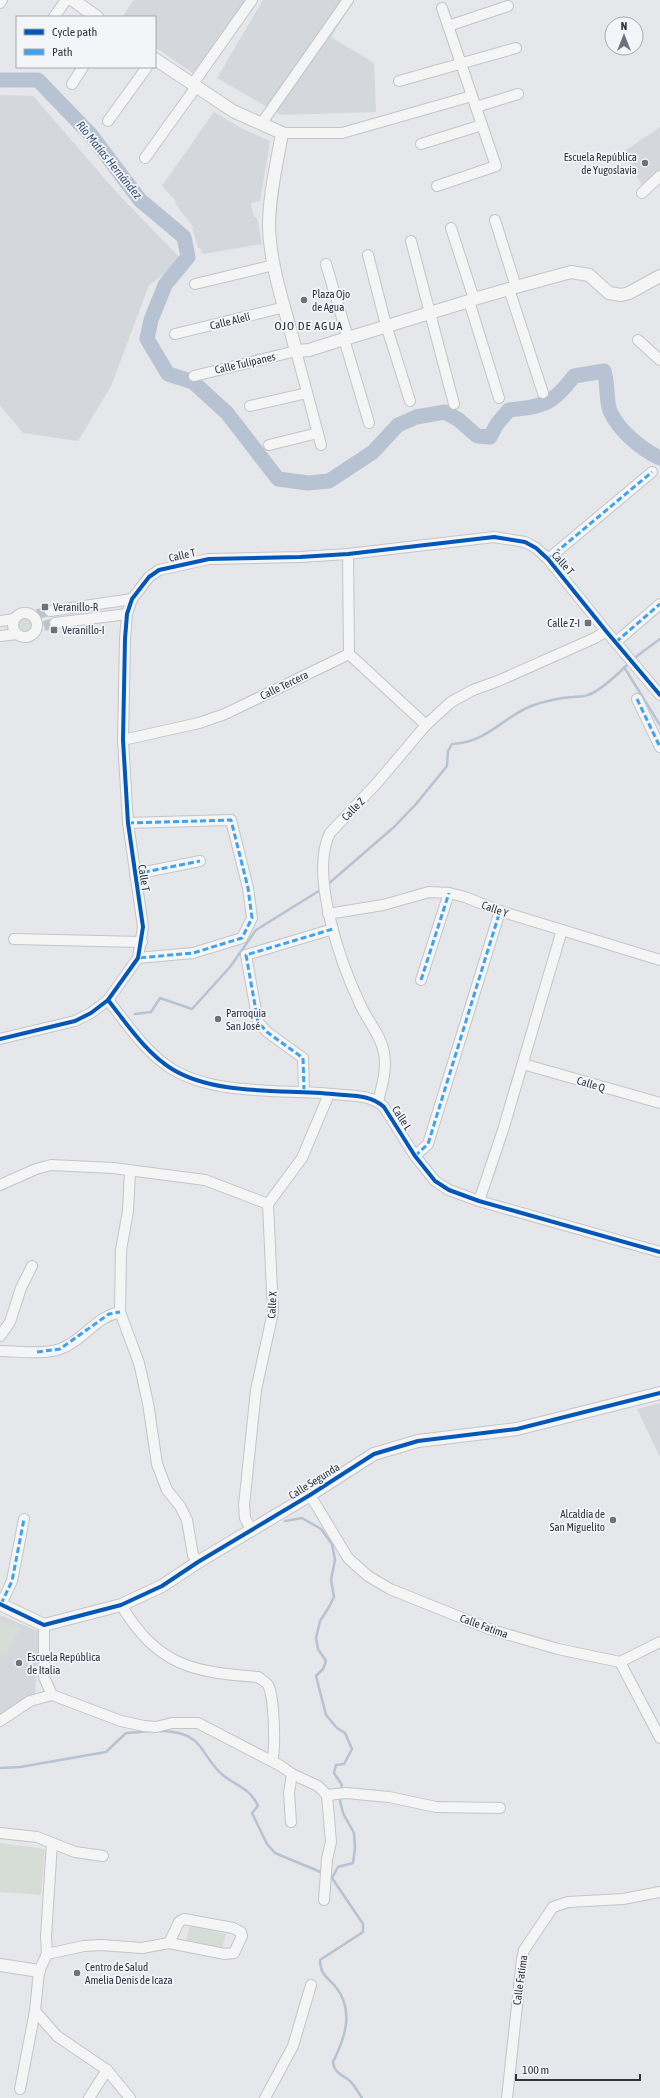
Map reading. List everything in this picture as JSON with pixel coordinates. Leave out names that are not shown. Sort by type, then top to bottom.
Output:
[{"type":"street","points":[[55,16],[66,0]]},
{"type":"street","points":[[73,0],[96,16]]},
{"type":"street","points":[[145,158],[252,0]]},
{"type":"street","points":[[261,124],[348,0]]},
{"type":"street","points":[[448,26],[508,6]]},
{"type":"street","points":[[437,186],[496,166],[442,8]]},
{"type":"street","points":[[399,81],[516,48]]},
{"type":"street","points":[[156,60],[234,111],[282,133],[342,134],[472,96]]},
{"type":"street","points":[[72,84],[82,68]]},
{"type":"street","points":[[108,121],[146,68]]},
{"type":"street","points":[[476,107],[518,94]]},
{"type":"street","points":[[421,144],[482,125]]},
{"type":"street","points":[[282,133],[270,205],[270,240],[274,265],[321,445]]},
{"type":"street","points":[[642,193],[660,176]]},
{"type":"street","points":[[495,220],[543,393]]},
{"type":"street","points":[[452,228],[499,398]]},
{"type":"street","points":[[411,241],[454,404]]},
{"type":"street","points":[[368,255],[386,325],[410,401]]},
{"type":"street","points":[[326,264],[369,423]]},
{"type":"street","points":[[195,284],[274,265]]},
{"type":"street","points":[[296,351],[309,350],[429,312],[571,272],[588,275],[609,293],[621,295],[629,293],[660,276]]},
{"type":"street","name":"Calle Alelí","points":[[175,334],[285,307]]},
{"type":"street","points":[[638,340],[660,360]]},
{"type":"street","name":"Calle Tulipanes","points":[[194,376],[296,351]]},
{"type":"street","points":[[250,406],[307,393]]},
{"type":"street","points":[[269,445],[318,433]]},
{"type":"street","points":[[548,559],[652,472]]},
{"type":"street","name":"Calle T","points":[[0,1039],[75,1021],[91,1013],[108,1000],[138,958],[142,942],[143,927],[134,874],[128,823],[122,740],[127,614],[132,598],[149,577],[159,570],[185,563],[209,559],[300,558],[494,537],[525,542],[536,548],[548,559],[660,695]]},
{"type":"street","points":[[348,554],[349,654],[426,725]]},
{"type":"street","points":[[50,612],[132,598]]},
{"type":"street","points":[[93,604],[94,618]]},
{"type":"street","points":[[616,642],[660,604]]},
{"type":"street","points":[[0,621],[14,619],[24,613],[34,614],[37,621],[35,632]]},
{"type":"street","points":[[55,623],[127,614]]},
{"type":"street","points":[[14,619],[13,627],[17,634]]},
{"type":"street","points":[[0,636],[17,634],[25,637],[44,626]]},
{"type":"street","name":"Calle Z","points":[[378,1101],[384,1078],[384,1054],[380,1042],[360,1004],[328,914],[323,861],[325,842],[330,834],[373,788],[426,725],[451,702],[473,690],[498,682],[595,638],[606,631]]},
{"type":"street","name":"Calle Tercera","points":[[122,740],[199,722],[225,714],[349,654]]},
{"type":"street","points":[[637,699],[660,747]]},
{"type":"street","points":[[128,823],[231,820],[248,888],[252,918],[242,938],[193,953],[138,958]]},
{"type":"street","points":[[134,874],[200,862]]},
{"type":"street","name":"Calle Y","points":[[328,914],[360,907],[384,905],[430,892],[449,893],[465,897],[500,911],[660,960]]},
{"type":"street","points":[[421,980],[449,893]]},
{"type":"street","points":[[415,1156],[428,1144],[500,911]]},
{"type":"street","points":[[304,1091],[303,1058],[266,1032],[258,1022],[246,955],[333,930]]},
{"type":"street","points":[[479,1202],[523,1064],[562,930]]},
{"type":"street","points":[[14,939],[142,942]]},
{"type":"street","name":"Calle L","points":[[108,1000],[136,1035],[161,1061],[173,1070],[192,1078],[224,1087],[304,1091],[368,1097],[378,1101],[384,1107],[415,1156],[441,1186],[479,1202],[660,1252]]},
{"type":"street","name":"Calle Q","points":[[523,1064],[660,1103]]},
{"type":"street","points":[[0,1185],[36,1168],[51,1166],[113,1168],[205,1180],[268,1204],[302,1158],[329,1094]]},
{"type":"street","points":[[130,1171],[128,1211],[121,1250],[120,1312],[139,1363],[148,1403],[160,1474],[167,1490],[180,1506],[188,1520],[193,1555],[198,1562]]},
{"type":"street","name":"Calle X","points":[[251,1529],[245,1518],[244,1506],[256,1390],[273,1312],[268,1204]]},
{"type":"street","points":[[0,1336],[10,1322],[21,1288],[32,1266]]},
{"type":"street","points":[[0,1351],[37,1352],[60,1349],[109,1314],[120,1312]]},
{"type":"street","name":"Calle Segunda","points":[[44,1624],[121,1605],[162,1586],[251,1529],[310,1495],[374,1454],[398,1445],[517,1429],[660,1393]]},
{"type":"street","name":"Calle Fatima","points":[[310,1495],[348,1558],[368,1576],[390,1588],[492,1630],[558,1650],[620,1662]]},
{"type":"street","points":[[24,1519],[12,1581],[0,1604],[44,1624],[44,1677],[52,1695]]},
{"type":"street","points":[[121,1605],[127,1616],[156,1649],[176,1662],[206,1672],[258,1677],[269,1686],[272,1702],[275,1752],[272,1761]]},
{"type":"street","points":[[660,1642],[620,1662],[660,1738]]},
{"type":"street","points":[[0,1721],[30,1701],[52,1695],[121,1721],[144,1726],[156,1727],[198,1722],[272,1761],[292,1774],[336,1794],[389,1796],[436,1807],[500,1808]]},
{"type":"street","points":[[290,1822],[289,1793],[292,1774]]},
{"type":"street","points":[[324,1900],[326,1869],[331,1842],[336,1794]]},
{"type":"street","points":[[0,1833],[37,1838],[75,1852],[103,1856]]},
{"type":"street","points":[[20,2089],[35,2011],[39,1971],[48,1954],[46,1937],[52,1843]]},
{"type":"street","name":"Calle Fatima","points":[[507,2098],[524,1950],[553,1907],[568,1902],[623,1899],[660,1892]]},
{"type":"street","points":[[48,1954],[84,1946],[101,1945],[142,1948],[169,1943],[225,1954],[234,1953],[242,1936],[241,1932],[233,1928],[184,1919],[179,1922],[169,1943]]},
{"type":"street","points":[[0,1966],[39,1971]]},
{"type":"street","points":[[265,2098],[293,2046],[311,1985]]},
{"type":"street","points":[[35,2011],[57,2036],[107,2070],[130,2098]]},
{"type":"street","points":[[89,2098],[107,2070]]},
{"type":"shaded area","points":[[134,0],[246,0],[194,74],[156,48],[156,16],[123,16]]},
{"type":"shaded area","points":[[263,0],[354,0],[331,37],[374,63],[376,112],[281,115],[217,78]]},
{"type":"shaded area","points":[[0,95],[33,96],[118,194],[183,261],[149,285],[111,386],[78,441],[23,433],[0,405]]},
{"type":"shaded area","points":[[214,112],[241,128],[270,141],[260,201],[251,203],[254,217],[257,217],[262,244],[203,254],[200,248],[198,248],[192,228],[194,228],[175,203],[177,202],[162,186]]},
{"type":"shaded area","name":"Escuela República de Yugoslavia","points":[[660,127],[660,173],[644,188],[623,152]]},
{"type":"shaded area","points":[[25,615],[32,618],[35,625],[32,632],[25,635],[18,632],[15,625],[18,618]]},
{"type":"shaded area","points":[[660,1403],[660,1457],[637,1409]]},
{"type":"shaded area","name":"Escuela República de Italia","points":[[0,1615],[40,1632],[35,1694],[0,1718]]},
{"type":"shaded area","points":[[0,1621],[21,1627],[5,1656],[0,1654]]},
{"type":"shaded area","points":[[0,1843],[45,1849],[41,1895],[0,1892]]},
{"type":"shaded area","points":[[190,1925],[226,1934],[221,1952],[185,1944]]},
{"type":"waterway","name":"Río Matías Hernández","points":[[0,80],[38,80],[91,135],[140,200],[184,237],[188,257],[165,285],[151,320],[147,339],[168,374],[193,382],[227,413],[278,479],[308,483],[329,481],[373,452],[398,425],[416,417],[445,412],[459,420],[477,436],[490,437],[497,424],[509,410],[539,405],[553,398],[574,376],[604,371],[610,411],[619,426],[631,439],[645,450],[660,458]]},
{"type":"waterway","points":[[633,659],[660,639]]},
{"type":"waterway","points":[[327,885],[394,827],[416,804],[447,766],[448,751],[452,744],[464,743],[484,735],[531,706],[552,700],[585,696],[593,693],[610,681],[629,663]]},
{"type":"waterway","points":[[624,667],[660,725]]},
{"type":"waterway","points":[[135,1014],[151,1012],[160,998],[192,1009],[230,967],[256,930],[322,889]]},
{"type":"waterway","points":[[285,1521],[302,1518],[321,1529],[332,1544],[335,1560],[331,1580],[334,1597],[320,1621],[316,1638],[318,1649],[326,1661],[323,1669],[316,1676],[326,1715],[337,1728],[345,1733],[352,1749],[344,1764],[336,1765],[334,1773],[342,1785],[340,1792]]},
{"type":"waterway","points":[[0,1768],[20,1767],[106,1752],[126,1733],[155,1731],[175,1732],[192,1739],[199,1745],[220,1773],[243,1788],[252,1796],[258,1806],[252,1813],[267,1844],[275,1853],[323,1873]]},
{"type":"waterway","points":[[332,1878],[338,1867],[353,1863],[355,1848],[354,1833],[343,1813],[339,1797]]},
{"type":"waterway","points":[[329,1877],[332,1878],[363,1924],[363,1932],[320,1960],[321,1969],[335,1986],[345,2005],[346,2024],[341,2043],[333,2062],[334,2066],[339,2073],[352,2083],[362,2098]]},
{"type":"tunnel","points":[[37,614],[50,611]]},
{"type":"tunnel","points":[[44,626],[55,623]]},
{"type":"marked path","points":[[548,559],[652,472]]},
{"type":"marked path","points":[[616,642],[660,604]]},
{"type":"marked path","points":[[637,699],[660,747]]},
{"type":"marked path","points":[[128,823],[231,820],[248,888],[252,918],[242,938],[193,953],[138,958]]},
{"type":"marked path","points":[[135,874],[200,861]]},
{"type":"marked path","points":[[421,980],[449,893]]},
{"type":"marked path","points":[[415,1156],[428,1144],[500,911]]},
{"type":"marked path","points":[[304,1091],[303,1058],[267,1032],[258,1022],[246,955],[333,929]]},
{"type":"marked path","points":[[37,1352],[60,1349],[109,1314],[120,1312]]},
{"type":"marked path","points":[[1,1604],[12,1581],[24,1519]]},
{"type":"cycle path","points":[[0,1039],[75,1021],[91,1013],[108,1000],[138,958],[143,927],[128,823],[123,740],[125,639],[127,614],[132,599],[149,577],[159,570],[209,559],[300,557],[348,554],[494,537],[525,542],[536,548],[548,559],[660,695]]},
{"type":"cycle path","points":[[108,1000],[137,1038],[154,1055],[172,1069],[190,1078],[209,1084],[250,1090],[353,1096],[373,1100],[384,1107],[415,1156],[435,1181],[449,1190],[479,1201],[660,1252]]},
{"type":"cycle path","points":[[0,1604],[44,1625],[121,1605],[162,1586],[198,1562],[310,1495],[374,1454],[418,1441],[517,1429],[660,1393]]},
{"type":"place","name":"Escuela República de Yugoslavia","points":[[645,163]]},
{"type":"place","name":"Plaza Ojo de Agua","points":[[304,300]]},
{"type":"place","name":"Veranillo-R","points":[[45,607]]},
{"type":"place","name":"Calle Z-I","points":[[588,623]]},
{"type":"place","name":"Veranillo-I","points":[[54,630]]},
{"type":"place","name":"Parroquia San José","points":[[218,1019]]},
{"type":"place","name":"Alcaldía de San Miguelito","points":[[613,1520]]},
{"type":"place","name":"Escuela República de Italia","points":[[19,1663]]},
{"type":"place","name":"Centro de Salud Amelia Denis de Icaza","points":[[77,1973]]},
{"type":"district","name":"OJO DE AGUA","points":[[309,326]]}]
